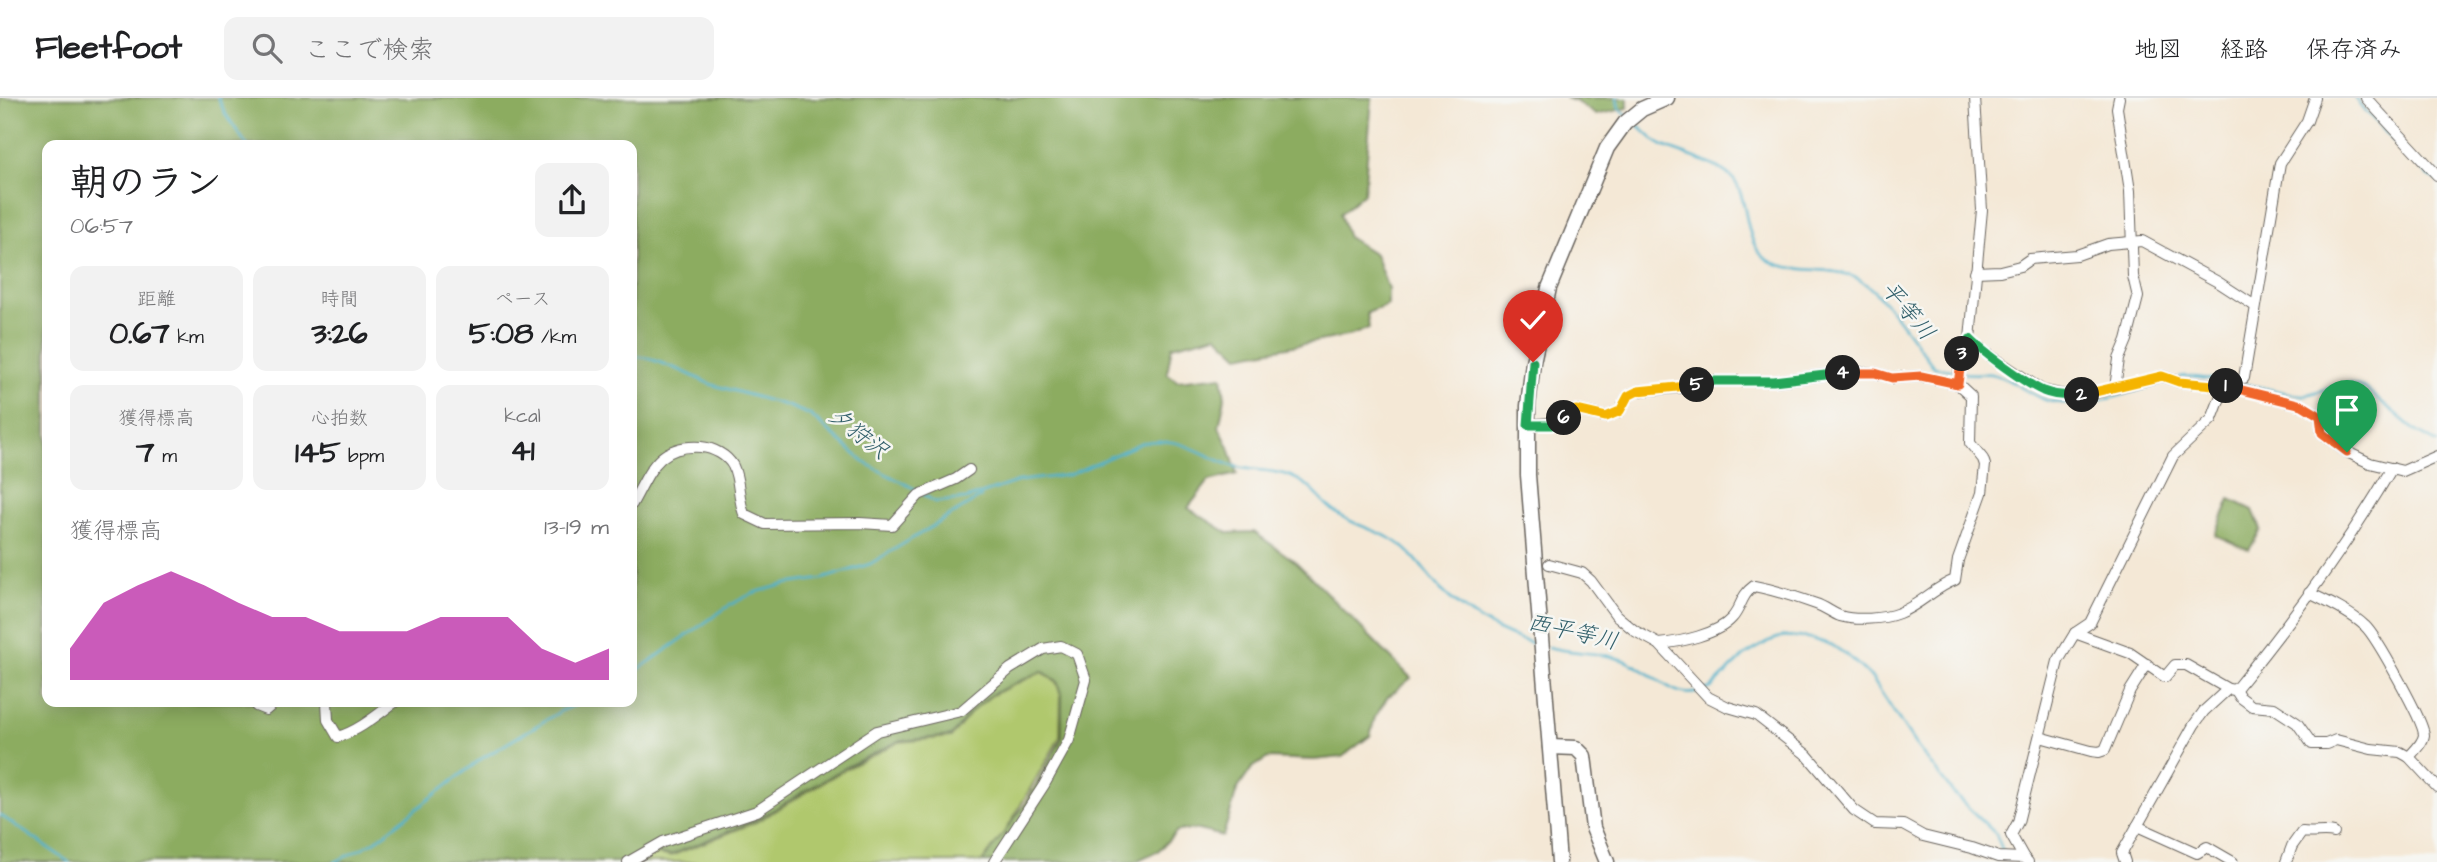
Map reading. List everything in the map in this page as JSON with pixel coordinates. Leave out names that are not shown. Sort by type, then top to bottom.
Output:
[{"type":"street","points":[[1559,862],[1528,475],[1528,425],[1533,362],[1549,289],[1606,148],[1625,122],[1642,109],[1664,98]]},
{"type":"street","points":[[1958,381],[1960,358],[1970,339],[1982,210],[1975,98]]},
{"type":"street","points":[[2115,388],[2119,359],[2138,297],[2133,276],[2130,191],[2117,108],[2119,98]]},
{"type":"street","points":[[2244,378],[2280,163],[2307,121],[2315,98]]},
{"type":"street","points":[[2366,98],[2437,175]]},
{"type":"street","points":[[1975,272],[2000,271],[2020,266],[2030,259],[2077,255],[2108,244],[2142,241],[2218,282],[2255,306]]},
{"type":"street","points":[[1970,339],[1980,349],[2042,390],[2070,396],[2092,394],[2164,377],[2179,382],[2225,385],[2302,405],[2320,416],[2322,433],[2347,452],[2370,463],[2403,471],[2437,456]]},
{"type":"street","points":[[1528,425],[1559,422],[1576,410],[1606,417],[1620,411],[1628,396],[1638,391],[1689,387],[1714,381],[1773,381],[1851,372],[1875,373],[1892,378],[1921,376],[1958,381],[1971,396],[1970,443],[1985,465],[1982,493],[1958,560],[1955,580],[1898,614],[1864,618],[1842,617],[1818,604],[1776,590],[1754,586],[1745,592],[1732,619],[1703,636],[1659,644]]},
{"type":"street","points":[[1549,564],[1582,573],[1591,580],[1616,615],[1635,631],[1659,644],[1707,696],[1728,708],[1756,715],[1807,755],[1854,810],[1875,824],[1903,825],[1923,836],[1998,857],[2021,860],[2011,835],[2018,822],[2058,661],[2075,633],[2090,624],[2173,456],[2212,419],[2225,385]]},
{"type":"street","points":[[637,494],[648,472],[664,454],[674,449],[706,447],[718,451],[731,463],[736,474],[739,501],[744,514],[765,524],[892,525],[919,495],[956,480],[969,470]]},
{"type":"street","points":[[2125,862],[2122,853],[2204,711],[2232,689],[2301,608],[2345,545],[2392,468]]},
{"type":"street","points":[[2309,593],[2366,626],[2416,710],[2423,730],[2423,740],[2409,757]]},
{"type":"street","points":[[2075,633],[2130,653],[2165,677],[2175,665],[2186,665],[2232,689],[2252,706],[2274,708],[2289,717],[2305,732],[2312,744],[2326,744],[2336,740],[2361,747],[2400,752],[2409,757],[2437,787]]},
{"type":"street","points":[[628,862],[663,842],[757,811],[877,731],[961,711],[1010,669],[1043,649],[1061,646],[1077,654],[1086,680],[1080,707],[1069,740],[1044,785],[994,862]]},
{"type":"street","points":[[2040,737],[2091,751],[2105,750],[2130,691],[2147,664]]},
{"type":"street","points":[[327,707],[328,720],[338,737],[366,724],[388,707]]},
{"type":"street","points":[[1550,747],[1576,748],[1584,756],[1593,828],[1607,862]]},
{"type":"street","points":[[2137,826],[2197,853],[2207,847],[2233,862]]},
{"type":"street","points":[[2286,862],[2292,846],[2302,832],[2334,833]]},
{"type":"green space","points":[[0,98],[1372,98],[1364,193],[1340,214],[1348,237],[1375,254],[1388,289],[1388,305],[1367,313],[1369,328],[1352,335],[1239,356],[1217,335],[1172,346],[1167,373],[1177,381],[1222,376],[1225,398],[1219,427],[1229,447],[1237,474],[1209,481],[1188,508],[1228,533],[1254,532],[1296,562],[1411,678],[1388,697],[1375,717],[1370,736],[1342,757],[1314,760],[1268,758],[1252,768],[1237,790],[1223,836],[1194,829],[1177,831],[1158,851],[1134,862],[982,862],[1026,803],[1062,738],[1062,694],[1057,681],[1042,671],[992,694],[972,711],[951,736],[899,741],[848,766],[756,820],[671,855],[645,852],[635,862],[0,862]]},
{"type":"green space","points":[[1565,98],[1628,98],[1628,108],[1596,115],[1575,101]]},
{"type":"green space","points":[[2230,499],[2253,510],[2261,530],[2249,550],[2215,535]]},
{"type":"green space","points":[[1042,672],[1056,682],[1061,695],[1060,737],[988,862],[635,862],[644,853],[671,856],[756,822],[849,767],[899,742],[951,737],[972,711],[992,695]]},
{"type":"waterway","name":"夕狩沢","points":[[218,98],[244,140]]},
{"type":"waterway","name":"平等川","points":[[1617,98],[1619,109],[1627,115]]},
{"type":"waterway","points":[[2354,98],[2399,147],[2430,177],[2437,180]]},
{"type":"waterway","name":"平等川","points":[[1634,122],[1659,144],[1711,164],[1734,180],[1739,189],[1753,242],[1765,258],[1787,267],[1835,272],[1858,279],[1889,307],[1934,367],[1956,371]]},
{"type":"waterway","name":"夕狩沢","points":[[637,357],[648,358],[710,384],[810,415],[865,463],[919,491]]},
{"type":"waterway","name":"平等川","points":[[1963,373],[1995,375],[2042,399],[2062,403],[2093,402],[2167,381]]},
{"type":"waterway","name":"平等川","points":[[2180,377],[2235,382],[2302,396],[2348,383],[2365,388],[2416,431],[2437,443]]},
{"type":"waterway","name":"西平等川","points":[[924,495],[935,502],[966,499],[1019,481],[1069,475],[1141,443],[1176,443],[1227,464],[1274,472],[1298,480],[1342,516],[1400,544],[1441,590],[1474,616],[1499,630],[1538,645]]},
{"type":"waterway","points":[[637,670],[730,605],[753,593],[786,584],[822,579],[870,564],[981,497]]},
{"type":"waterway","name":"西平等川","points":[[1705,690],[1711,688],[1744,656],[1769,641],[1784,636],[1809,638],[1832,645],[1871,677],[1915,744],[1954,794],[1996,834],[2004,854]]},
{"type":"waterway","name":"西平等川","points":[[1548,647],[1624,660],[1673,689],[1690,694],[1698,692]]},
{"type":"waterway","points":[[335,862],[374,842],[481,759],[570,707]]},
{"type":"waterway","points":[[0,815],[69,862]]},
{"type":"route","points":[[1533,362],[1528,425],[1551,425],[1576,410],[1606,417],[1620,411],[1628,396],[1638,391],[1689,387],[1714,381],[1773,381],[1851,372],[1875,373],[1892,378],[1921,376],[1958,384],[1960,358],[1970,339],[1980,349],[2042,390],[2052,393],[2070,396],[2092,394],[2162,376],[2179,382],[2225,385],[2302,405],[2320,416],[2322,433],[2347,452]]}]
